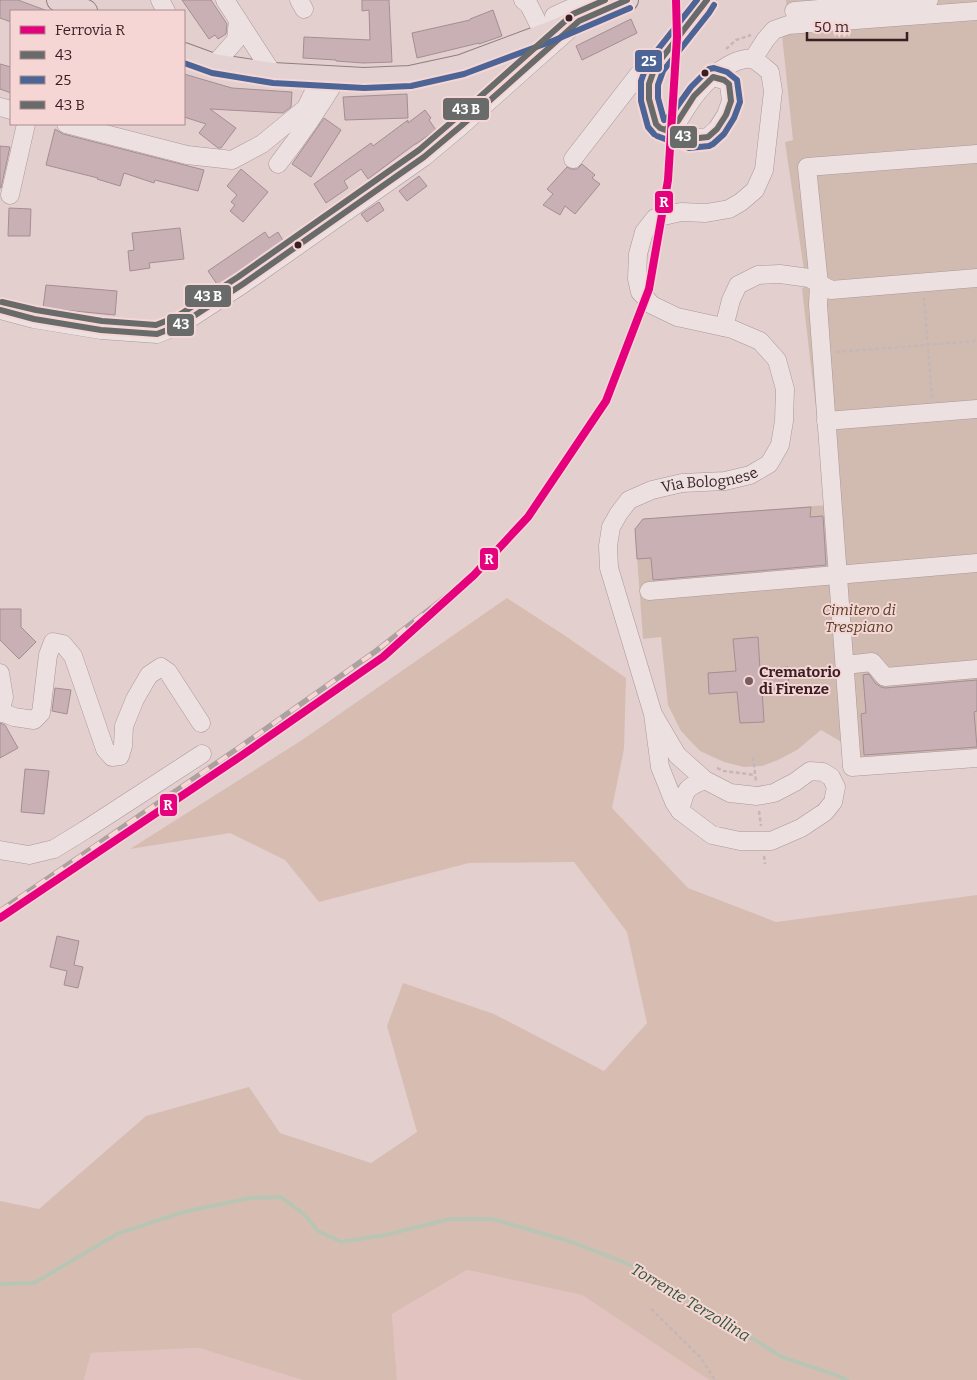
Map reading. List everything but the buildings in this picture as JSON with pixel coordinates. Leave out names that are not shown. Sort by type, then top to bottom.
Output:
[{"type":"main road","points":[[58,0],[83,10]]},
{"type":"main road","points":[[185,54],[214,64],[273,74],[364,79],[410,77],[461,66],[559,29],[616,2]]},
{"type":"street","points":[[225,0],[273,74]]},
{"type":"street","points":[[523,0],[559,29]]},
{"type":"street","points":[[537,0],[559,29]]},
{"type":"street","points":[[559,29],[554,16],[589,0]]},
{"type":"street","points":[[707,0],[655,67],[649,84],[649,99],[656,124],[660,128],[690,139],[708,137],[717,129],[726,115],[731,101],[728,84],[724,80],[713,77]]},
{"type":"street","points":[[794,12],[929,0]]},
{"type":"street","points":[[666,129],[675,125],[681,119],[687,105],[713,77],[730,65],[742,60],[753,59],[774,30],[788,25],[977,10]]},
{"type":"street","points":[[214,64],[236,40],[238,20]]},
{"type":"street","points":[[0,310],[34,319],[101,330],[157,334],[180,325],[243,284],[424,158],[461,126],[559,29]]},
{"type":"street","name":"Via Bolognese","points":[[653,714],[609,568],[608,546],[611,527],[629,500],[652,490],[682,483],[725,481],[750,475],[769,464],[780,445],[784,420],[785,389],[777,360],[760,341],[732,328],[677,317],[652,305],[640,292],[637,279],[638,254],[644,232],[656,218],[681,212],[706,213],[729,209],[755,190],[764,170],[773,90],[770,72],[753,59]]},
{"type":"street","points":[[573,159],[638,75],[655,67]]},
{"type":"street","points":[[70,125],[187,155],[232,160],[262,144],[306,108],[329,77]]},
{"type":"street","points":[[278,164],[316,112],[329,77]]},
{"type":"street","points":[[10,195],[26,125]]},
{"type":"street","points":[[977,154],[807,167],[819,284],[818,305],[821,354],[852,767],[977,758]]},
{"type":"street","points":[[724,327],[731,300],[738,285],[758,274],[780,274],[809,278],[831,290],[977,278]]},
{"type":"street","points":[[826,421],[977,409]]},
{"type":"street","points":[[649,591],[977,563]]},
{"type":"street","points":[[0,673],[4,698],[0,713],[14,718],[34,720],[41,714],[48,655],[52,642],[63,644],[73,656],[105,749],[112,757],[120,756],[123,746],[124,726],[135,699],[149,675],[161,667],[168,672],[201,722]]},
{"type":"street","points":[[845,664],[872,662],[885,677],[977,669]]},
{"type":"street","points":[[653,714],[677,755],[708,772],[730,793],[757,796],[774,793],[795,782],[810,771],[823,772],[831,777],[836,788],[833,802],[825,812],[801,828],[771,841],[740,841],[712,835],[680,811],[674,802],[660,767],[653,714]]},
{"type":"street","points":[[0,850],[29,856],[54,849],[202,754]]},
{"type":"street","points":[[680,811],[684,794],[708,772]]},
{"type":"path","points":[[723,52],[736,40],[756,33],[766,39]]},
{"type":"path","points":[[923,282],[933,412]]},
{"type":"path","points":[[821,354],[977,341]]},
{"type":"path","points":[[708,772],[724,771],[755,775]]},
{"type":"path","points":[[651,1308],[700,1357],[715,1380]]},
{"type":"shaded area","points":[[507,598],[626,678],[624,749],[612,808],[688,888],[776,922],[977,895],[977,1380],[709,1380],[582,1295],[467,1270],[392,1314],[397,1380],[302,1380],[199,1348],[91,1353],[84,1380],[0,1380],[0,1201],[39,1209],[146,1116],[249,1087],[280,1133],[371,1163],[417,1132],[387,1026],[403,983],[494,1014],[604,1071],[647,1023],[627,932],[574,862],[469,863],[319,902],[285,860],[230,833],[130,849],[302,740]]},
{"type":"shaded area","points":[[467,1270],[582,1295],[709,1380],[397,1380],[392,1314]]},
{"type":"shaded area","points":[[199,1348],[302,1380],[84,1380],[91,1353]]},
{"type":"green space","name":"Cimitero di Trespiano","points":[[786,0],[977,0],[977,764],[850,771],[845,744],[821,730],[797,750],[762,766],[744,767],[724,762],[700,751],[681,731],[668,705],[661,637],[643,639],[635,529],[643,519],[827,505],[802,289],[809,282],[804,270],[785,142],[793,140],[782,35],[788,34]]},
{"type":"waterway","name":"Torrente Terzollina","points":[[0,1284],[34,1283],[119,1233],[184,1212],[250,1198],[281,1197],[305,1215],[318,1231],[341,1242],[385,1235],[450,1219],[492,1219],[572,1242],[641,1269],[782,1357],[847,1380]]},
{"type":"railway","points":[[0,911],[240,747],[376,651],[474,575]]},
{"type":"rail line","name":"R","points":[[0,918],[241,756],[383,657],[474,575],[528,517],[606,401],[649,289],[668,180],[677,37],[676,0]]},
{"type":"transit line","points":[[2,302],[36,310],[102,321],[156,325],[176,317],[238,277],[419,150],[573,14],[605,0]]},
{"type":"transit line","name":"43","points":[[0,310],[34,319],[101,330],[157,334],[180,325],[243,284],[424,157],[579,21],[627,0]]},
{"type":"transit line","name":"25","points":[[654,134],[648,127],[641,101],[641,81],[648,62],[697,0]]},
{"type":"transit line","name":"43","points":[[666,129],[678,121],[694,96],[713,77],[724,80],[729,84],[731,101],[726,115],[717,129],[708,137],[690,139],[660,128],[656,124],[649,99],[649,84],[655,67],[707,0]]},
{"type":"transit line","name":"25","points":[[657,136],[689,148],[709,146],[724,134],[734,118],[740,102],[737,80],[727,72],[714,68],[709,69],[691,87],[671,115],[664,120],[658,98],[658,85],[663,71],[714,5]]},
{"type":"transit line","name":"25","points":[[185,63],[212,73],[273,83],[364,88],[411,86],[464,74],[555,40],[630,8]]},
{"type":"place","name":"Crematorio di Firenze","points":[[749,681]]}]
